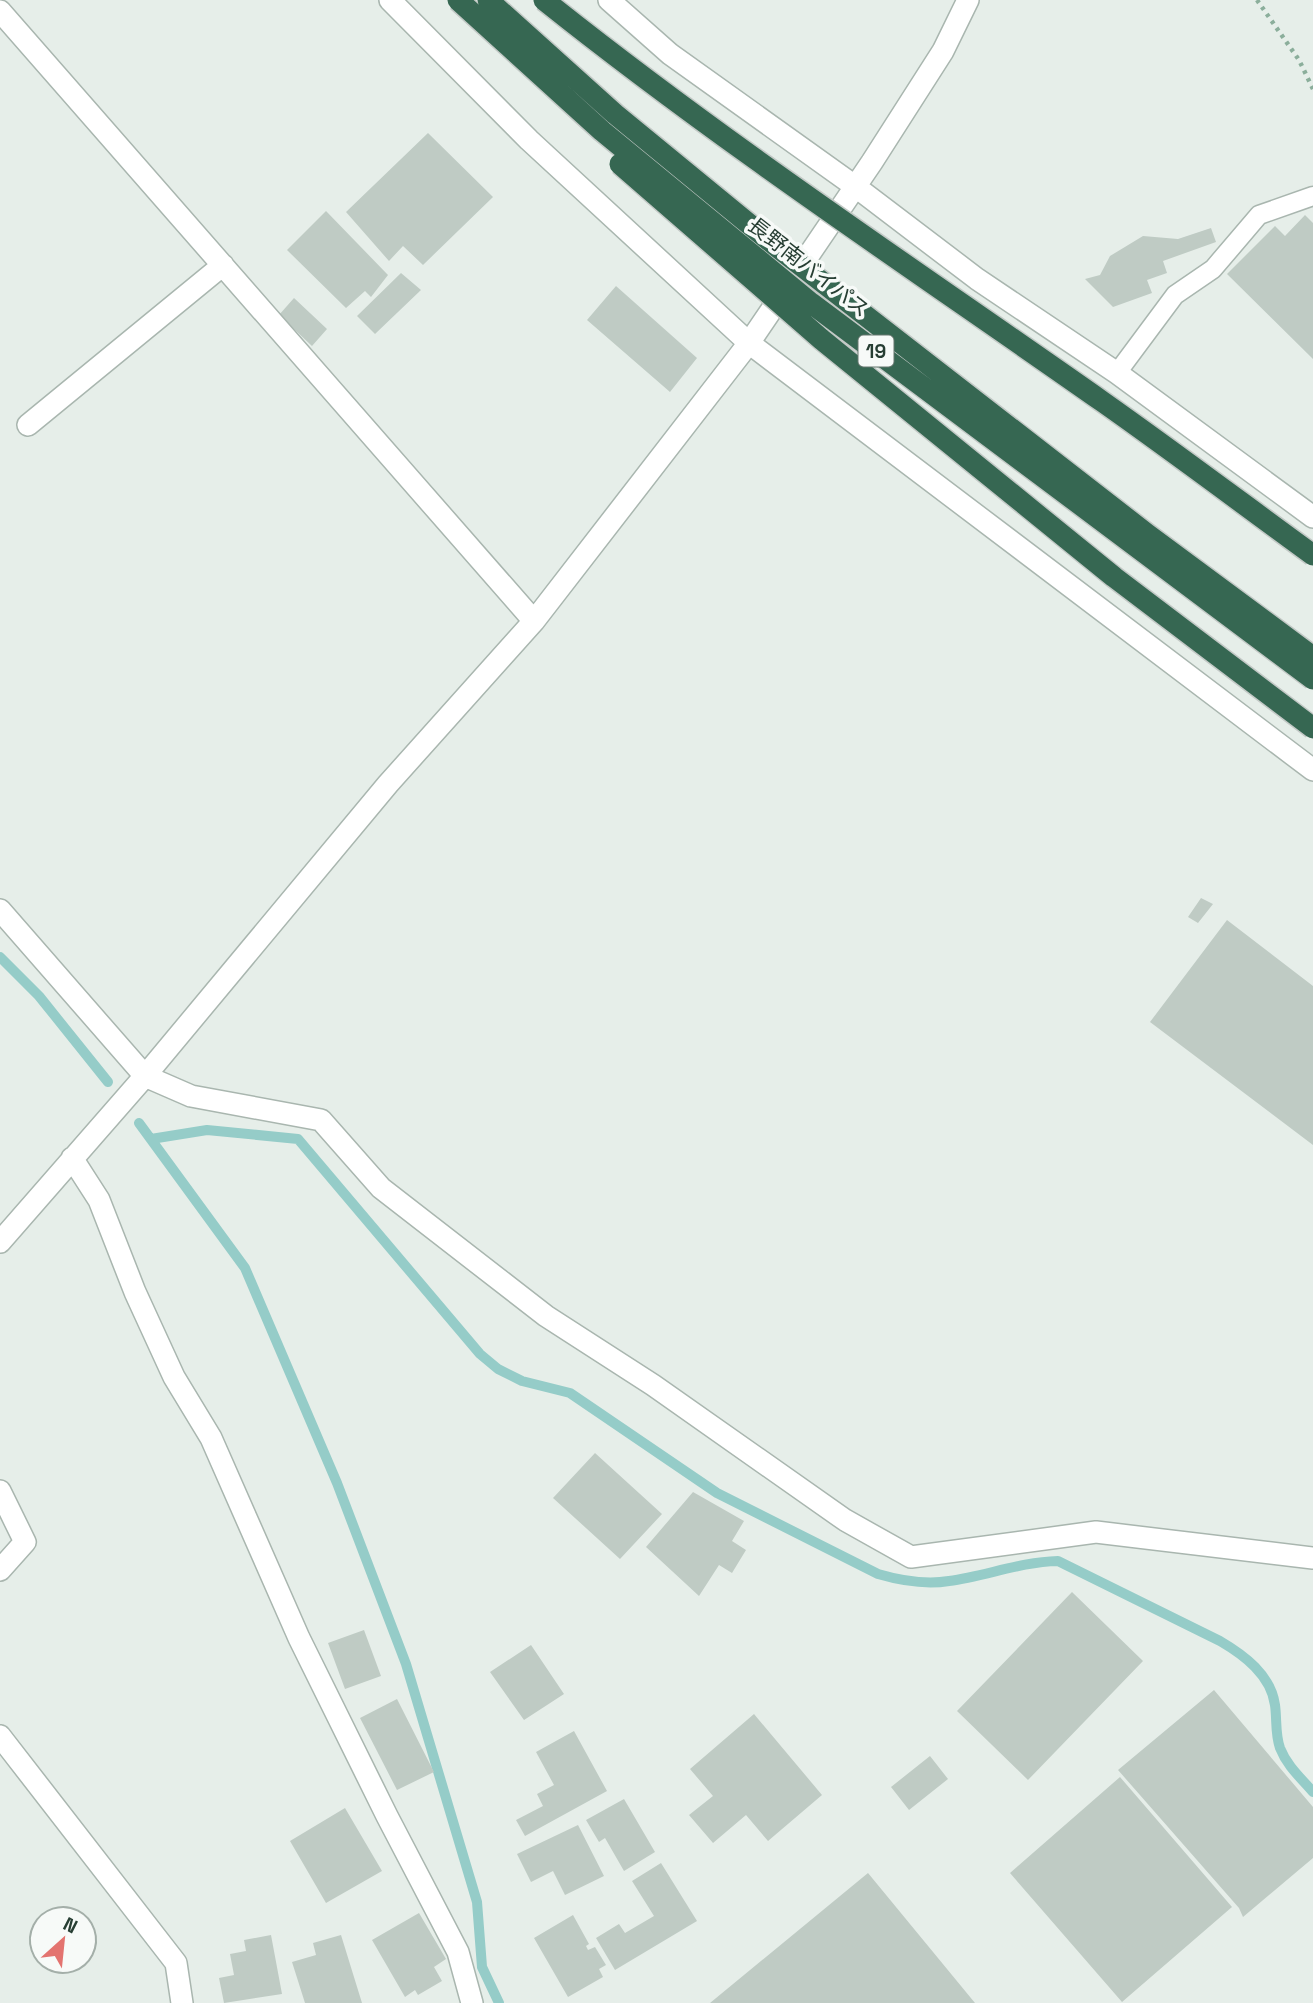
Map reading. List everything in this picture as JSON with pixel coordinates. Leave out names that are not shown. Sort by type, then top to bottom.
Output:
[{"type":"highway","name":"長野南バイパス","points":[[458,0],[602,131],[811,303],[1313,678]]},
{"type":"highway","name":"長野南バイパス","points":[[488,0],[615,114],[776,247],[1147,534],[1313,657]]},
{"type":"highway","points":[[544,0],[620,61],[1105,404],[1313,555]]},
{"type":"highway","name":"19","points":[[602,131],[616,160],[821,339],[1114,577],[1313,728]]},
{"type":"street","points":[[390,0],[529,140],[749,343],[1313,770]]},
{"type":"street","points":[[609,0],[670,54],[856,187],[976,279],[1117,373],[1313,517]]},
{"type":"street","points":[[0,1242],[145,1076],[388,784],[534,621],[749,343],[856,187],[943,51],[968,0]]},
{"type":"street","points":[[0,11],[534,621]]},
{"type":"street","points":[[29,425],[223,265]]},
{"type":"street","points":[[0,910],[145,1076],[191,1096],[321,1120],[381,1188],[546,1317],[653,1385],[845,1520],[911,1557],[1096,1532],[1313,1558]]},
{"type":"street","points":[[72,1158],[99,1200],[135,1292],[174,1377],[211,1438],[299,1638],[457,1952],[472,2003]]},
{"type":"street","points":[[0,1491],[25,1542],[0,1570]]},
{"type":"street","points":[[2,1744],[176,1963],[176,2001]]},
{"type":"lane","points":[[1117,373],[1175,295],[1213,269],[1259,215],[1313,196]]},
{"type":"path","points":[[1257,0],[1299,60],[1313,89]]},
{"type":"building","points":[[428,133],[493,197],[423,265],[403,246],[389,261],[346,212]]},
{"type":"building","points":[[326,211],[388,275],[371,297],[365,291],[346,308],[287,250]]},
{"type":"building","points":[[1305,215],[1313,223],[1313,359],[1227,274],[1275,226],[1285,236]]},
{"type":"building","points":[[1211,228],[1216,242],[1163,261],[1167,273],[1147,280],[1152,293],[1113,307],[1085,279],[1100,275],[1110,256],[1143,236],[1178,239]]},
{"type":"building","points":[[401,273],[421,290],[375,334],[357,316]]},
{"type":"building","points":[[616,286],[697,358],[670,392],[587,320]]},
{"type":"building","points":[[294,298],[327,329],[312,346],[279,315]]},
{"type":"building","points":[[1201,898],[1213,904],[1198,923],[1188,917]]},
{"type":"building","points":[[1227,920],[1313,986],[1313,1145],[1150,1022]]},
{"type":"building","points":[[595,1453],[662,1514],[620,1559],[553,1498]]},
{"type":"building","points":[[693,1492],[744,1521],[732,1541],[746,1550],[732,1573],[719,1565],[699,1596],[646,1547]]},
{"type":"building","points":[[1072,1592],[1143,1661],[1028,1780],[957,1711]]},
{"type":"building","points":[[364,1630],[381,1676],[345,1689],[328,1643]]},
{"type":"building","points":[[531,1645],[564,1694],[524,1720],[490,1672]]},
{"type":"building","points":[[1214,1690],[1313,1807],[1313,1858],[1243,1917],[1239,1908],[1118,1770]]},
{"type":"building","points":[[397,1699],[434,1772],[397,1790],[360,1718]]},
{"type":"building","points":[[754,1714],[822,1795],[768,1841],[746,1815],[713,1843],[689,1815],[713,1796],[690,1769]]},
{"type":"building","points":[[574,1731],[607,1791],[525,1836],[516,1820],[543,1806],[537,1794],[554,1785],[536,1752]]},
{"type":"building","points":[[930,1756],[948,1779],[909,1810],[891,1787]]},
{"type":"building","points":[[1120,1777],[1232,1907],[1122,2002],[1010,1873]]},
{"type":"building","points":[[624,1799],[655,1852],[624,1871],[605,1838],[599,1842],[586,1820]]},
{"type":"building","points":[[345,1808],[382,1871],[326,1903],[290,1841]]},
{"type":"building","points":[[578,1825],[604,1876],[565,1895],[553,1871],[531,1882],[517,1854]]},
{"type":"building","points":[[661,1863],[697,1921],[615,1970],[596,1938],[619,1924],[625,1933],[654,1916],[632,1881]]},
{"type":"building","points":[[868,1873],[975,2003],[710,2003]]},
{"type":"building","points":[[419,1913],[446,1959],[434,1967],[442,1981],[418,1995],[415,1990],[405,1997],[372,1940]]},
{"type":"building","points":[[573,1915],[589,1944],[586,1946],[588,1950],[595,1947],[606,1965],[599,1969],[603,1977],[568,1997],[534,1938]]},
{"type":"building","points":[[271,1935],[282,1994],[224,2003],[219,1978],[234,1975],[230,1954],[246,1951],[244,1940]]},
{"type":"building","points":[[341,1935],[362,2003],[305,2003],[292,1962],[316,1955],[313,1943]]},
{"type":"waterway","points":[[0,957],[39,996],[108,1082]]},
{"type":"waterway","points":[[139,1123],[245,1268],[337,1483],[406,1664],[477,1902],[482,1967],[499,2003]]},
{"type":"waterway","points":[[151,1139],[207,1130],[298,1139],[480,1354],[498,1369],[522,1381],[570,1393],[717,1493],[878,1574],[931,1583],[1058,1561],[1220,1641],[1247,1659],[1268,1684],[1275,1705],[1280,1748],[1290,1766],[1313,1792]]}]
